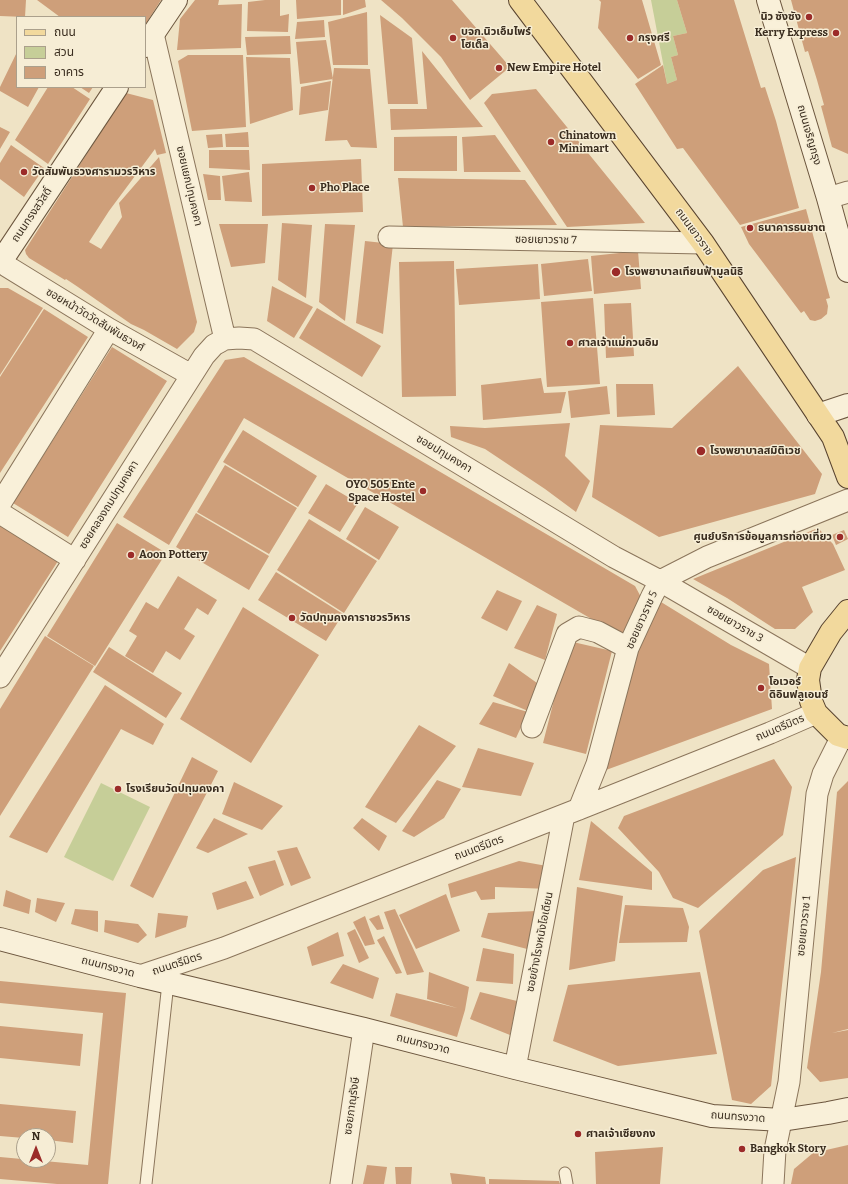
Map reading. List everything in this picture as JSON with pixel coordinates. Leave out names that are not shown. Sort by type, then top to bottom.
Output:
[{"type":"main road","name":"ถนนเยาวราช","points":[[520,0],[702,243],[832,437],[848,477]]},
{"type":"main road","points":[[845,737],[838,734],[816,713],[811,701],[808,680],[810,668],[840,631],[848,611]]},
{"type":"street","points":[[149,40],[176,0]]},
{"type":"street","name":"ถนนเจริญกรุง","points":[[768,0],[828,198],[848,271]]},
{"type":"street","name":"ซอยแยกปทุมคงคา","points":[[149,40],[225,339]]},
{"type":"street","name":"ถนนทรงสวัสดิ์","points":[[0,262],[116,88]]},
{"type":"street","points":[[828,198],[848,192]]},
{"type":"street","name":"ซอยเยาวราช 7","points":[[389,237],[702,243]]},
{"type":"street","name":"ซอยหน้าวัดวัดสัมพันธวงศ์","points":[[0,262],[109,329],[191,375]]},
{"type":"street","points":[[0,504],[109,329]]},
{"type":"street","name":"ซอยคลองถมปทุมคงคา","points":[[0,678],[191,375],[204,356],[214,345],[225,339]]},
{"type":"street","name":"ซอยปทุมคงคา","points":[[225,339],[254,339],[614,558],[660,581]]},
{"type":"street","points":[[818,415],[848,405]]},
{"type":"street","name":"ซอยเยาวราช 5","points":[[571,812],[597,764],[628,648],[660,581],[708,557],[848,500]]},
{"type":"street","points":[[0,513],[75,560]]},
{"type":"street","name":"ซอยเยาวราช 3","points":[[660,581],[810,668]]},
{"type":"street","points":[[532,727],[567,634],[579,627],[598,632],[628,648]]},
{"type":"street","name":"ถนนตรีมิตร","points":[[140,976],[224,948],[571,812],[770,733],[816,713]]},
{"type":"street","name":"ซอยเยาวราช 1","points":[[773,1184],[776,1150],[789,1082],[817,794],[823,774],[845,737]]},
{"type":"street","name":"ซอยข้างโรงหนังโอเดียน","points":[[516,1068],[571,812]]},
{"type":"street","name":"ถนนทรงวาด","points":[[0,940],[168,983],[364,1029],[712,1116],[782,1120],[828,1113],[848,1108]]},
{"type":"street","name":"ซอยภาณุรังษี","points":[[341,1184],[364,1029]]},
{"type":"lane","points":[[146,1184],[168,983]]},
{"type":"green space","points":[[651,0],[677,0],[687,33],[673,36],[678,55],[671,57],[677,80],[667,84]]},
{"type":"green space","points":[[101,783],[150,807],[113,881],[64,857]]},
{"type":"building","points":[[0,0],[26,0],[25,16],[0,16]]},
{"type":"building","points":[[37,0],[161,0],[146,23],[146,16],[59,16]]},
{"type":"building","points":[[195,0],[219,0],[218,5],[242,4],[241,48],[177,50],[180,19]]},
{"type":"building","points":[[280,0],[280,16],[289,14],[288,32],[247,31],[248,2]]},
{"type":"building","points":[[296,0],[341,0],[341,15],[297,19]]},
{"type":"building","points":[[343,0],[365,0],[366,7],[343,15]]},
{"type":"building","name":"บจก.นิวเอ็มไพร์ โฮเต็ล","points":[[381,0],[452,0],[510,67],[470,100],[441,57],[402,18]]},
{"type":"building","name":"กรุงศรี","points":[[599,0],[642,0],[661,65],[638,79],[598,28],[601,2]]},
{"type":"building","points":[[677,0],[734,0],[761,88],[765,87],[776,121],[799,208],[740,225],[683,148],[677,149],[635,84],[663,65],[667,84],[677,80],[671,57],[678,55],[673,36],[687,33]]},
{"type":"building","points":[[791,0],[848,0],[848,154],[832,147],[821,106],[824,105],[808,51],[805,52]]},
{"type":"building","points":[[367,12],[368,65],[333,65],[328,22]]},
{"type":"building","points":[[380,15],[412,38],[418,104],[388,104]]},
{"type":"building","points":[[324,20],[325,37],[295,39],[297,22]]},
{"type":"building","points":[[290,36],[291,54],[247,55],[245,37]]},
{"type":"building","points":[[326,40],[333,79],[300,84],[296,42]]},
{"type":"building","points":[[422,51],[483,127],[391,130],[390,109],[427,109]]},
{"type":"building","points":[[16,54],[16,88],[38,88],[28,107],[0,91],[0,87]]},
{"type":"building","points":[[188,55],[243,55],[246,127],[192,131],[178,61]]},
{"type":"building","points":[[246,57],[290,58],[293,110],[250,124]]},
{"type":"building","points":[[334,68],[370,69],[377,148],[351,147],[347,140],[325,141]]},
{"type":"building","points":[[331,81],[328,110],[299,115],[301,87]]},
{"type":"building","points":[[47,88],[74,88],[90,99],[48,164],[15,140]]},
{"type":"building","points":[[82,88],[92,88],[89,93]]},
{"type":"building","points":[[536,89],[645,223],[567,227],[484,103],[492,94]]},
{"type":"building","points":[[126,93],[153,100],[166,153],[157,155],[155,149],[109,211],[89,242],[101,249],[122,217],[119,203],[159,157],[197,322],[194,332],[177,349],[131,324],[66,279],[65,280],[29,258],[25,250]]},
{"type":"building","points":[[0,127],[10,132],[0,149]]},
{"type":"building","points":[[248,132],[249,147],[226,147],[225,134]]},
{"type":"building","points":[[222,134],[223,147],[208,148],[206,135]]},
{"type":"building","points":[[495,135],[521,172],[464,172],[462,137]]},
{"type":"building","points":[[457,136],[457,171],[394,171],[394,137]]},
{"type":"building","points":[[11,145],[44,168],[24,197],[0,179],[0,163]]},
{"type":"building","points":[[209,150],[249,150],[250,170],[209,168]]},
{"type":"building","name":"Pho Place","points":[[361,159],[363,212],[262,216],[262,164]]},
{"type":"building","points":[[249,172],[252,202],[225,201],[222,176]]},
{"type":"building","points":[[203,174],[220,176],[221,200],[208,200]]},
{"type":"building","points":[[398,178],[525,180],[557,225],[403,227]]},
{"type":"building","points":[[806,209],[830,298],[826,299],[828,306],[827,314],[821,319],[815,321],[810,320],[804,311],[801,313],[749,244],[741,227]]},
{"type":"building","points":[[282,223],[312,225],[306,298],[278,280]]},
{"type":"building","points":[[219,224],[268,224],[265,263],[231,267]]},
{"type":"building","points":[[325,224],[355,225],[345,321],[319,302]]},
{"type":"building","points":[[365,241],[393,244],[383,334],[356,323]]},
{"type":"building","name":"โรงพยาบาลเทียนฟ้ามูลนิธิ","points":[[638,251],[641,289],[594,294],[591,256]]},
{"type":"building","points":[[588,259],[592,291],[544,296],[541,264]]},
{"type":"building","points":[[454,261],[456,396],[402,397],[399,262]]},
{"type":"building","points":[[538,264],[540,299],[459,305],[456,269]]},
{"type":"building","points":[[272,286],[313,307],[294,338],[267,321]]},
{"type":"building","points":[[0,288],[8,288],[43,308],[0,375]]},
{"type":"building","name":"ศาลเจ้าแม่กวนอิม","points":[[593,298],[600,384],[547,387],[541,302]]},
{"type":"building","points":[[631,303],[634,356],[606,358],[604,304]]},
{"type":"building","points":[[317,308],[381,346],[362,377],[299,338]]},
{"type":"building","points":[[44,309],[88,337],[0,473],[0,377]]},
{"type":"building","points":[[112,347],[167,381],[68,537],[13,503]]},
{"type":"building","points":[[244,357],[635,586],[642,599],[621,636],[244,418],[169,545],[123,517],[225,360]]},
{"type":"building","name":"โรงพยาบาลสมิติเวช","points":[[738,366],[822,474],[815,494],[659,537],[592,497],[600,425],[672,428]]},
{"type":"building","points":[[541,378],[544,393],[566,392],[561,413],[483,420],[481,385]]},
{"type":"building","points":[[616,384],[653,384],[655,415],[617,417]]},
{"type":"building","points":[[607,386],[610,414],[571,418],[568,391]]},
{"type":"building","points":[[570,423],[565,456],[590,481],[576,512],[545,489],[485,449],[451,437],[450,426],[485,428]]},
{"type":"building","points":[[243,430],[317,476],[298,507],[223,462]]},
{"type":"building","points":[[225,465],[297,508],[269,554],[197,512]]},
{"type":"building","points":[[326,484],[358,503],[340,532],[308,513]]},
{"type":"building","points":[[365,507],[399,527],[379,560],[346,539]]},
{"type":"building","points":[[196,513],[269,556],[249,590],[176,547]]},
{"type":"building","points":[[309,519],[377,561],[344,613],[277,570]]},
{"type":"building","points":[[117,523],[166,553],[95,666],[47,636]]},
{"type":"building","points":[[0,525],[58,561],[0,651]]},
{"type":"building","points":[[818,528],[833,544],[845,570],[802,587],[813,612],[795,629],[775,629],[727,598],[693,579]]},
{"type":"building","name":"ศูนย์บริการข้อมูลการท่องเที่ยว","points":[[844,530],[848,539],[836,545],[832,535]]},
{"type":"building","points":[[276,572],[343,614],[326,641],[258,600]]},
{"type":"building","points":[[178,576],[217,600],[208,615],[197,608],[184,629],[195,636],[180,660],[166,651],[153,673],[125,656],[137,636],[129,631],[146,602],[158,609]]},
{"type":"building","points":[[497,590],[522,601],[507,631],[481,618]]},
{"type":"building","points":[[661,602],[731,645],[769,664],[772,709],[606,770],[619,716],[637,653]]},
{"type":"building","points":[[537,605],[557,614],[545,660],[514,648]]},
{"type":"building","points":[[243,607],[319,655],[251,763],[180,719]]},
{"type":"building","points":[[45,636],[94,666],[0,816],[0,709]]},
{"type":"building","points":[[573,642],[612,651],[586,754],[543,743],[565,657]]},
{"type":"building","points":[[109,647],[182,693],[166,718],[93,672]]},
{"type":"building","points":[[509,663],[537,683],[528,711],[493,696]]},
{"type":"building","points":[[105,685],[164,724],[153,745],[121,729],[47,853],[9,837]]},
{"type":"building","points":[[493,702],[528,712],[516,738],[479,724]]},
{"type":"building","points":[[419,725],[456,746],[396,823],[365,807]]},
{"type":"building","points":[[478,748],[534,763],[521,796],[462,787]]},
{"type":"building","points":[[192,757],[218,771],[153,898],[130,886]]},
{"type":"building","points":[[774,759],[792,787],[783,835],[698,908],[673,898],[659,872],[618,828],[624,816]]},
{"type":"building","points":[[437,780],[461,789],[444,818],[414,837],[402,831]]},
{"type":"building","points":[[848,781],[848,1029],[832,1033],[848,1030],[848,1078],[820,1082],[807,1068],[821,972],[837,792]]},
{"type":"building","points":[[234,782],[283,806],[262,830],[222,814]]},
{"type":"building","points":[[214,818],[248,834],[208,853],[196,848]]},
{"type":"building","points":[[362,818],[387,836],[379,851],[353,828]]},
{"type":"building","points":[[591,821],[652,872],[652,890],[579,880]]},
{"type":"building","points":[[297,847],[311,878],[291,886],[277,851]]},
{"type":"building","points":[[796,857],[771,1086],[751,1104],[732,1100],[699,931],[763,870]]},
{"type":"building","points":[[275,860],[284,885],[260,896],[248,867]]},
{"type":"building","points":[[519,861],[547,866],[550,889],[495,887],[495,899],[481,900],[476,891],[451,898],[448,884]]},
{"type":"building","points":[[246,881],[254,898],[217,910],[212,893]]},
{"type":"building","points":[[577,887],[623,896],[615,961],[569,970]]},
{"type":"building","points":[[6,890],[31,900],[29,914],[3,906]]},
{"type":"building","points":[[446,894],[460,931],[416,949],[399,915]]},
{"type":"building","points":[[37,898],[65,903],[56,922],[35,912]]},
{"type":"building","points":[[625,905],[683,908],[689,927],[687,942],[619,943]]},
{"type":"building","points":[[75,909],[98,911],[98,932],[71,924]]},
{"type":"building","points":[[395,909],[424,972],[407,975],[384,912]]},
{"type":"building","points":[[537,911],[531,950],[481,937],[488,913]]},
{"type":"building","points":[[158,913],[188,916],[186,927],[155,938]]},
{"type":"building","points":[[379,915],[384,929],[377,930],[369,919]]},
{"type":"building","points":[[365,916],[375,944],[365,946],[353,922]]},
{"type":"building","points":[[105,920],[138,924],[147,935],[138,943],[104,932]]},
{"type":"building","points":[[355,929],[369,958],[359,963],[347,933]]},
{"type":"building","points":[[338,932],[344,956],[312,966],[307,947]]},
{"type":"building","points":[[384,936],[402,973],[396,974],[377,940]]},
{"type":"building","points":[[483,948],[514,954],[513,984],[476,981]]},
{"type":"building","points":[[343,964],[379,978],[373,999],[330,983]]},
{"type":"building","points":[[429,972],[469,987],[465,1010],[457,1037],[390,1016],[396,993],[457,1008],[427,999]]},
{"type":"building","points":[[700,972],[717,1054],[618,1066],[553,1041],[568,985]]},
{"type":"building","points":[[0,981],[126,993],[108,1184],[57,1184],[0,1179],[0,1157],[16,1158],[16,1168],[56,1168],[56,1162],[88,1165],[103,1013],[0,1003]]},
{"type":"building","points":[[480,992],[517,1001],[510,1035],[470,1019]]},
{"type":"building","points":[[0,1026],[83,1034],[80,1066],[0,1058]]},
{"type":"building","points":[[0,1104],[76,1111],[73,1143],[56,1141],[56,1128],[16,1128],[16,1137],[0,1136]]},
{"type":"building","points":[[848,1145],[848,1184],[791,1184],[794,1169],[813,1153]]},
{"type":"building","points":[[663,1147],[660,1184],[596,1184],[595,1152]]},
{"type":"building","points":[[367,1165],[387,1167],[384,1184],[363,1184]]},
{"type":"building","points":[[395,1167],[412,1167],[411,1184],[396,1184]]},
{"type":"building","points":[[450,1173],[485,1177],[486,1184],[452,1184]]},
{"type":"building","points":[[489,1179],[559,1181],[560,1184],[489,1184]]},
{"type":"place","name":"นิว ซังซัง","points":[[809,17]]},
{"type":"place","name":"Kerry Express","points":[[836,33]]},
{"type":"place","name":"บจก.นิวเอ็มไพร์ โฮเต็ล","points":[[453,38]]},
{"type":"place","name":"กรุงศรี","points":[[630,38]]},
{"type":"place","name":"New Empire Hotel","points":[[499,68]]},
{"type":"place","name":"Chinatown Minimart","points":[[551,142]]},
{"type":"place","name":"วัดสัมพันธวงศารามวรวิหาร","points":[[24,172]]},
{"type":"place","name":"Pho Place","points":[[312,188]]},
{"type":"place","name":"ธนาคารธนชาต","points":[[750,228]]},
{"type":"place","name":"โรงพยาบาลเทียนฟ้ามูลนิธิ","points":[[616,272]]},
{"type":"place","name":"ศาลเจ้าแม่กวนอิม","points":[[570,343]]},
{"type":"place","name":"โรงพยาบาลสมิติเวช","points":[[701,451]]},
{"type":"place","name":"OYO 505 Ente Space Hostel","points":[[423,491]]},
{"type":"place","name":"ศูนย์บริการข้อมูลการท่องเที่ยว","points":[[840,537]]},
{"type":"place","name":"Aoon Pottery","points":[[131,555]]},
{"type":"place","name":"วัดปทุมคงคาราชวรวิหาร","points":[[292,618]]},
{"type":"place","name":"โอเวอร์ ดิอินฟลูเอนซ์","points":[[761,688]]},
{"type":"place","name":"โรงเรียนวัดปทุมคงคา","points":[[118,789]]},
{"type":"place","name":"ศาลเจ้าเซียงกง","points":[[578,1134]]},
{"type":"place","name":"Bangkok Story","points":[[742,1149]]}]
